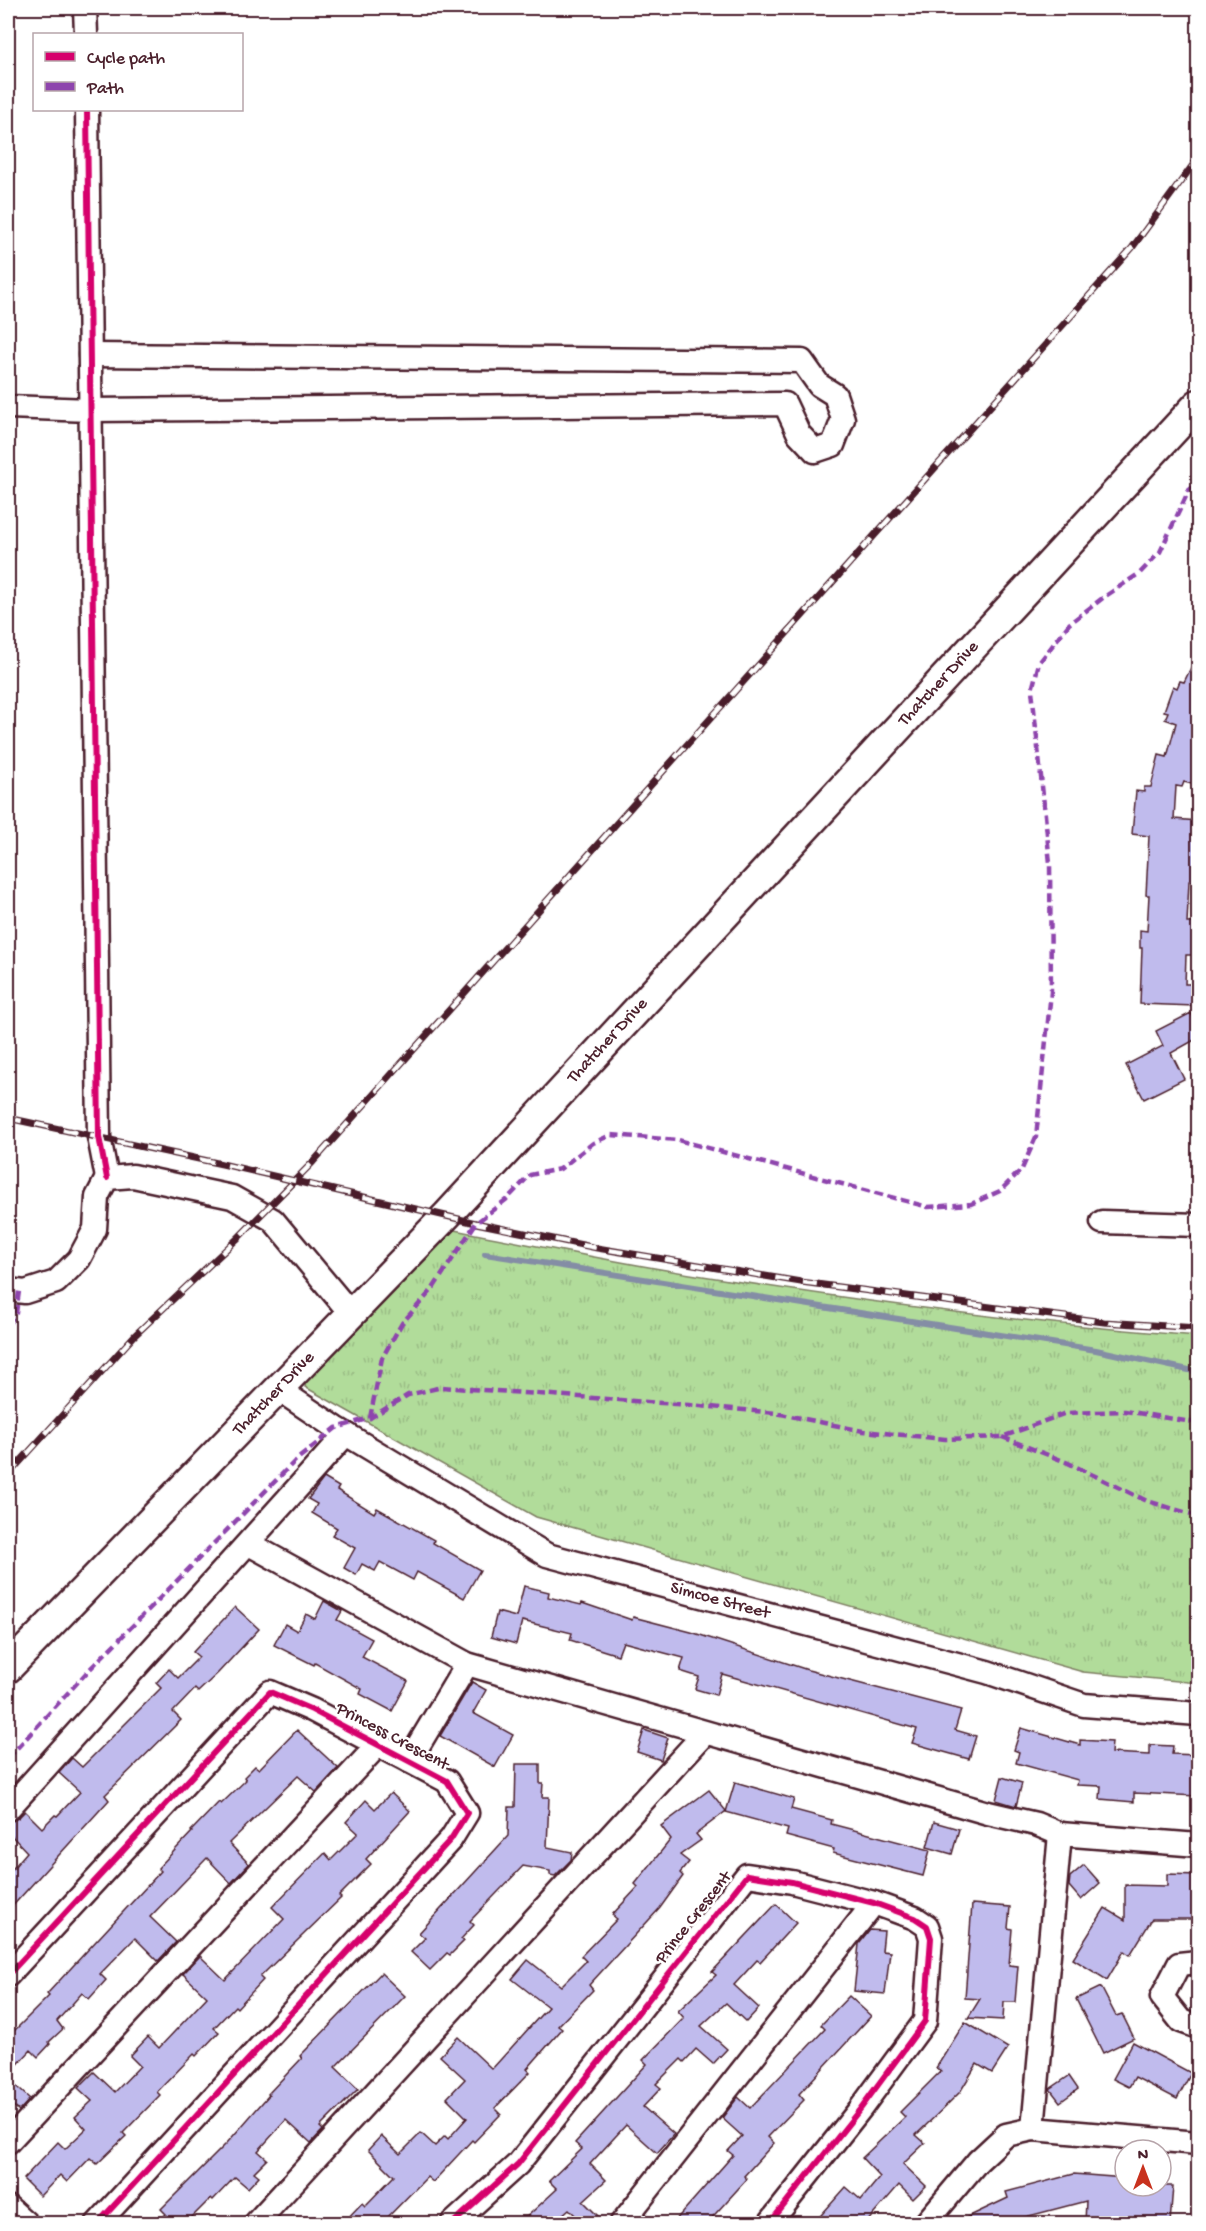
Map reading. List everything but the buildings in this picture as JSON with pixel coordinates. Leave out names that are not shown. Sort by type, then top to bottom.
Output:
[{"type":"main road","name":"Thatcher Drive","points":[[8,1668],[463,1198],[1198,404]]},
{"type":"street","points":[[85,8],[86,33]]},
{"type":"street","points":[[8,1290],[25,1292],[56,1282],[79,1259],[95,1229],[97,1197],[107,1178],[99,1137],[87,111]]},
{"type":"street","points":[[8,407],[90,410],[785,404],[799,434],[815,451],[833,445],[843,418],[835,395],[819,385],[802,361],[90,355]]},
{"type":"street","points":[[107,1178],[133,1176],[232,1197],[273,1220],[352,1315]]},
{"type":"street","points":[[1102,1222],[1198,1225]]},
{"type":"street","name":"Simcoe Street","points":[[278,1389],[346,1434],[547,1555],[987,1672],[1084,1705],[1198,1714]]},
{"type":"street","points":[[8,1809],[346,1434]]},
{"type":"street","points":[[249,1544],[467,1665],[705,1734],[988,1813],[1036,1824],[1060,1834],[1198,1845]]},
{"type":"street","points":[[408,1761],[467,1665]]},
{"type":"street","name":"Princess Crescent","points":[[8,1975],[270,1692],[312,1710],[447,1781],[467,1813],[451,1839],[97,2223]]},
{"type":"street","points":[[255,2223],[705,1734]]},
{"type":"street","points":[[8,2142],[377,1746]]},
{"type":"street","points":[[1033,2130],[1060,1834]]},
{"type":"street","name":"Prince Crescent","points":[[452,2223],[518,2164],[747,1875],[792,1882],[874,1902],[915,1918],[927,1926],[931,1938],[925,2021],[861,2108],[769,2223]]},
{"type":"street","points":[[621,2223],[874,1902]]},
{"type":"street","points":[[1198,1962],[1179,1964],[1162,1997],[1181,2021],[1198,2027]]},
{"type":"street","points":[[925,2223],[978,2161],[1006,2135],[1033,2130],[1198,2143]]},
{"type":"street","points":[[8,2207],[27,2223]]},
{"type":"green space","points":[[449,1229],[660,1269],[816,1293],[943,1311],[1198,1336],[1198,1683],[1083,1672],[536,1517],[305,1387],[308,1370]]},
{"type":"waterway","points":[[485,1254],[1096,1350],[1198,1372]]},
{"type":"railway","points":[[8,1475],[135,1335],[237,1239],[313,1162],[1132,248],[1198,158]]},
{"type":"railway","points":[[8,1118],[597,1248],[801,1282],[1104,1322],[1198,1328]]},
{"type":"marked path","points":[[370,1418],[382,1358],[402,1323],[432,1290],[476,1223],[507,1199],[530,1175],[560,1169],[593,1143],[611,1135],[678,1140],[928,1207],[971,1204],[1000,1191],[1022,1169],[1036,1137],[1051,992],[1050,863],[1032,690],[1039,663],[1069,624],[1140,573],[1160,552],[1189,490],[1198,484]]},
{"type":"marked path","points":[[8,1325],[16,1313],[19,1291]]},
{"type":"marked path","points":[[8,1758],[88,1671],[295,1461],[336,1428],[370,1418],[408,1395],[442,1387],[689,1405],[776,1413],[863,1431],[945,1439],[1002,1437],[1066,1413],[1125,1411],[1198,1423]]},
{"type":"marked path","points":[[1002,1437],[1066,1462],[1147,1501],[1198,1516]]},
{"type":"cycle path","points":[[87,111],[99,1137],[107,1178]]},
{"type":"cycle path","points":[[8,1975],[270,1692],[312,1710],[447,1781],[467,1813],[451,1839],[97,2224]]},
{"type":"cycle path","points":[[452,2224],[518,2164],[747,1875],[792,1882],[874,1903],[915,1918],[927,1926],[931,1938],[925,2021],[861,2108],[769,2224]]}]
